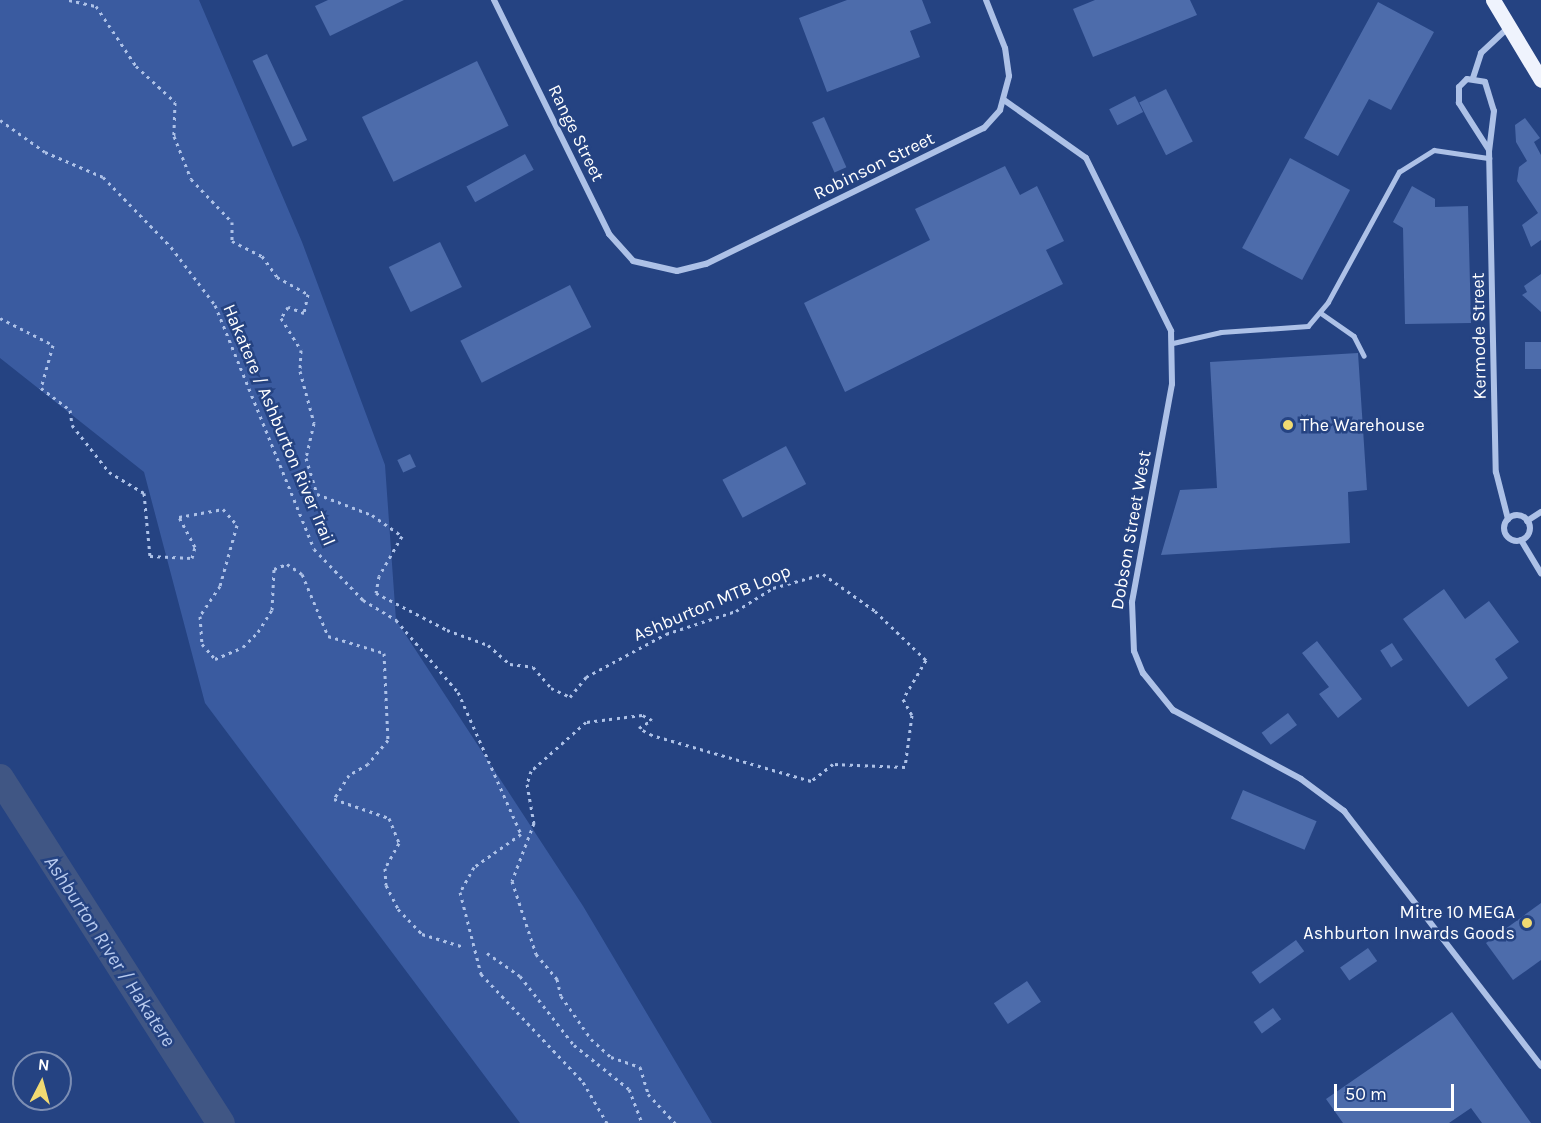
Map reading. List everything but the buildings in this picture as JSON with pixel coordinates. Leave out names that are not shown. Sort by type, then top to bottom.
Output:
[{"type":"main road","points":[[1493,0],[1506,30],[1541,81]]},
{"type":"street","name":"Range Street","points":[[494,0],[609,234],[646,267]]},
{"type":"street","points":[[986,0],[1009,62],[1005,100]]},
{"type":"street","points":[[1489,154],[1459,103],[1459,87],[1473,78],[1481,53],[1506,30]]},
{"type":"street","name":"Kermode Street","points":[[1473,78],[1485,82],[1493,99],[1489,154],[1496,472],[1508,519]]},
{"type":"street","name":"Robinson Street","points":[[646,267],[677,271],[706,264],[972,136],[993,118],[1005,100]]},
{"type":"street","name":"Dobson Street West","points":[[1005,100],[1072,144],[1099,176],[1160,301],[1173,343],[1172,384],[1132,602],[1134,651],[1143,674],[1173,710],[1301,779],[1344,811],[1541,1066]]},
{"type":"street","points":[[1527,521],[1541,512]]},
{"type":"street","points":[[1527,521],[1518,516],[1508,519],[1506,535],[1521,540],[1541,573]]},
{"type":"street","points":[[1521,540],[1529,532],[1527,521]]},
{"type":"lane","points":[[1173,343],[1221,332],[1298,328],[1321,314],[1399,172],[1434,150],[1489,154]]},
{"type":"lane","points":[[1321,314],[1354,336],[1364,356]]},
{"type":"path","name":"Ashburton MTB Loop","points":[[69,0],[96,6],[136,66],[175,102],[174,136],[191,179],[232,222],[232,241],[262,256],[277,277],[308,294],[304,313],[288,307],[281,318],[301,350],[300,371],[314,423],[306,458],[317,494],[372,515],[402,536],[380,576],[376,593],[447,630],[488,645],[510,664],[533,667],[551,688],[570,696],[586,677],[666,634],[736,611],[773,588],[823,574],[875,611],[926,660],[903,699],[912,715],[905,767],[833,764],[811,781],[652,735],[639,729],[652,720],[642,715],[586,722],[531,771],[527,784],[534,823],[512,881],[536,954],[558,979],[561,996],[591,1039],[611,1057],[640,1066],[648,1094],[675,1123]]},
{"type":"path","name":"Hakatere / Ashburton River Trail","points":[[0,120],[45,152],[103,177],[171,247],[215,305],[314,549],[363,600],[396,620],[458,692],[521,834],[474,867],[460,892],[481,974],[583,1082],[607,1123]]},
{"type":"path","points":[[0,318],[53,345],[41,388],[69,410],[72,425],[109,472],[144,493],[150,556],[192,558],[195,547],[179,517],[223,509],[237,525],[220,586],[200,616],[202,644],[215,659],[243,647],[258,632],[272,610],[274,569],[287,564],[302,574],[328,636],[384,653],[388,740],[368,764],[349,775],[334,799],[389,818],[399,843],[385,868],[386,885],[398,909],[422,934],[464,947]]},
{"type":"path","points":[[487,953],[520,976],[574,1045],[629,1089],[642,1123]]},
{"type":"shaded area","points":[[0,0],[199,0],[302,242],[385,465],[396,620],[583,906],[712,1123],[520,1123],[205,703],[144,472],[0,358]]},
{"type":"waterway","name":"Ashburton River / Hakatere","points":[[0,778],[221,1123]]},
{"type":"place","name":"The Warehouse","points":[[1288,425]]},
{"type":"place","name":"Mitre 10 MEGA Ashburton Inwards Goods","points":[[1527,923]]}]
